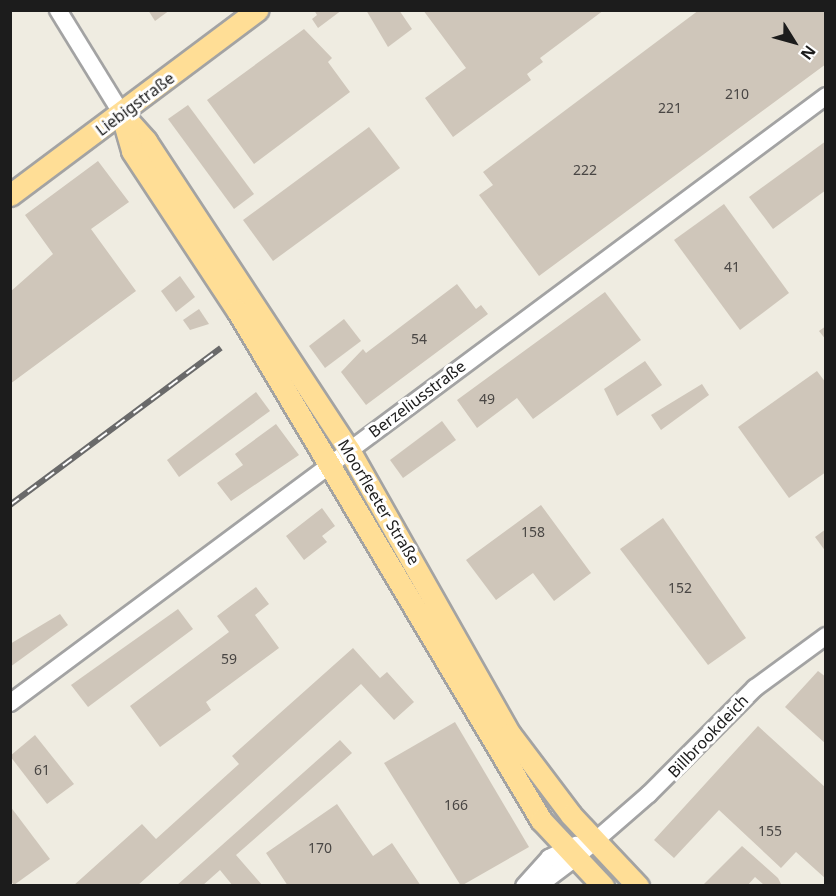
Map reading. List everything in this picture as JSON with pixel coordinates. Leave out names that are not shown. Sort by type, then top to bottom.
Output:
[{"type":"main road","name":"Liebigstraße","points":[[10,195],[122,114],[257,10]]},
{"type":"main road","name":"Moorfleeter Straße","points":[[122,114],[146,141],[349,450],[510,734],[594,841],[638,885]]},
{"type":"main road","name":"Moorfleeter Straße","points":[[122,114],[132,152],[237,310],[327,466],[541,820],[568,854],[603,885]]},
{"type":"street","name":"Moorfleeter Straße","points":[[58,10],[122,114]]},
{"type":"street","name":"Berzeliusstraße","points":[[10,703],[825,96]]},
{"type":"street","name":"Billbrookdeich","points":[[527,884],[542,884],[568,854],[594,841],[650,794],[755,688],[825,636]]},
{"type":"building","points":[[148,10],[170,10],[155,21]]},
{"type":"building","points":[[314,10],[342,10],[318,28],[312,19],[317,15]]},
{"type":"building","points":[[366,10],[399,10],[412,29],[388,47]]},
{"type":"building","points":[[423,10],[604,10],[540,58],[543,62],[527,74],[531,80],[453,137],[425,98],[466,68]]},
{"type":"building","points":[[699,10],[826,10],[826,64],[539,276],[479,195],[493,185],[483,172]]},
{"type":"building","points":[[304,29],[332,58],[328,62],[350,92],[254,164],[207,100]]},
{"type":"building","points":[[188,105],[254,194],[234,209],[168,119]]},
{"type":"building","points":[[369,127],[400,168],[273,261],[243,220]]},
{"type":"building","points":[[826,141],[826,190],[773,229],[749,197]]},
{"type":"building","points":[[98,161],[129,202],[91,229],[136,291],[10,384],[10,292],[53,254],[25,215]]},
{"type":"building","points":[[724,204],[789,293],[740,330],[674,240]]},
{"type":"building","points":[[180,276],[195,297],[176,312],[161,291]]},
{"type":"building","points":[[457,284],[476,309],[481,305],[488,314],[366,405],[341,372],[363,349],[366,353]]},
{"type":"building","points":[[605,292],[641,340],[533,419],[517,398],[477,428],[457,400]]},
{"type":"building","points":[[199,309],[209,324],[190,330],[183,320]]},
{"type":"building","points":[[344,319],[361,341],[325,368],[309,346]]},
{"type":"building","points":[[826,326],[826,340],[819,331]]},
{"type":"building","points":[[645,361],[662,385],[617,416],[604,389]]},
{"type":"building","points":[[817,371],[826,383],[826,472],[789,498],[738,427]]},
{"type":"building","points":[[702,384],[709,395],[661,430],[651,415]]},
{"type":"building","points":[[256,392],[270,411],[179,477],[167,460]]},
{"type":"building","points":[[442,421],[456,440],[403,478],[390,460]]},
{"type":"building","points":[[276,424],[299,455],[231,501],[217,483],[243,465],[235,454]]},
{"type":"building","points":[[541,505],[591,573],[554,601],[533,573],[496,600],[466,560]]},
{"type":"building","points":[[322,508],[335,526],[322,536],[327,542],[304,560],[286,536]]},
{"type":"building","points":[[663,518],[746,638],[708,665],[620,549]]},
{"type":"building","points":[[826,529],[826,552],[815,537]]},
{"type":"building","points":[[256,587],[269,604],[255,615],[279,648],[206,702],[211,710],[160,747],[130,706],[229,632],[217,616]]},
{"type":"building","points":[[178,609],[193,629],[88,707],[71,685]]},
{"type":"building","points":[[60,614],[68,625],[10,667],[10,644]]},
{"type":"building","points":[[353,648],[380,678],[387,672],[414,702],[394,720],[361,684],[137,886],[73,886],[142,824],[156,839],[239,764],[232,756]]},
{"type":"building","points":[[818,671],[826,677],[826,744],[785,707]]},
{"type":"building","points":[[455,722],[529,847],[461,886],[384,763]]},
{"type":"building","points":[[758,726],[826,788],[826,879],[796,852],[781,868],[719,810],[674,858],[654,840]]},
{"type":"building","points":[[35,735],[74,784],[47,804],[10,756]]},
{"type":"building","points":[[340,740],[352,753],[236,855],[263,886],[233,886],[220,870],[202,886],[176,886]]},
{"type":"building","points":[[337,804],[373,856],[392,843],[421,886],[288,886],[266,853]]},
{"type":"building","points":[[10,806],[50,859],[14,885],[10,880]]},
{"type":"building","points":[[742,846],[778,878],[782,886],[765,886],[755,877],[747,886],[702,886]]},
{"type":"railway","points":[[10,505],[221,348]]}]
